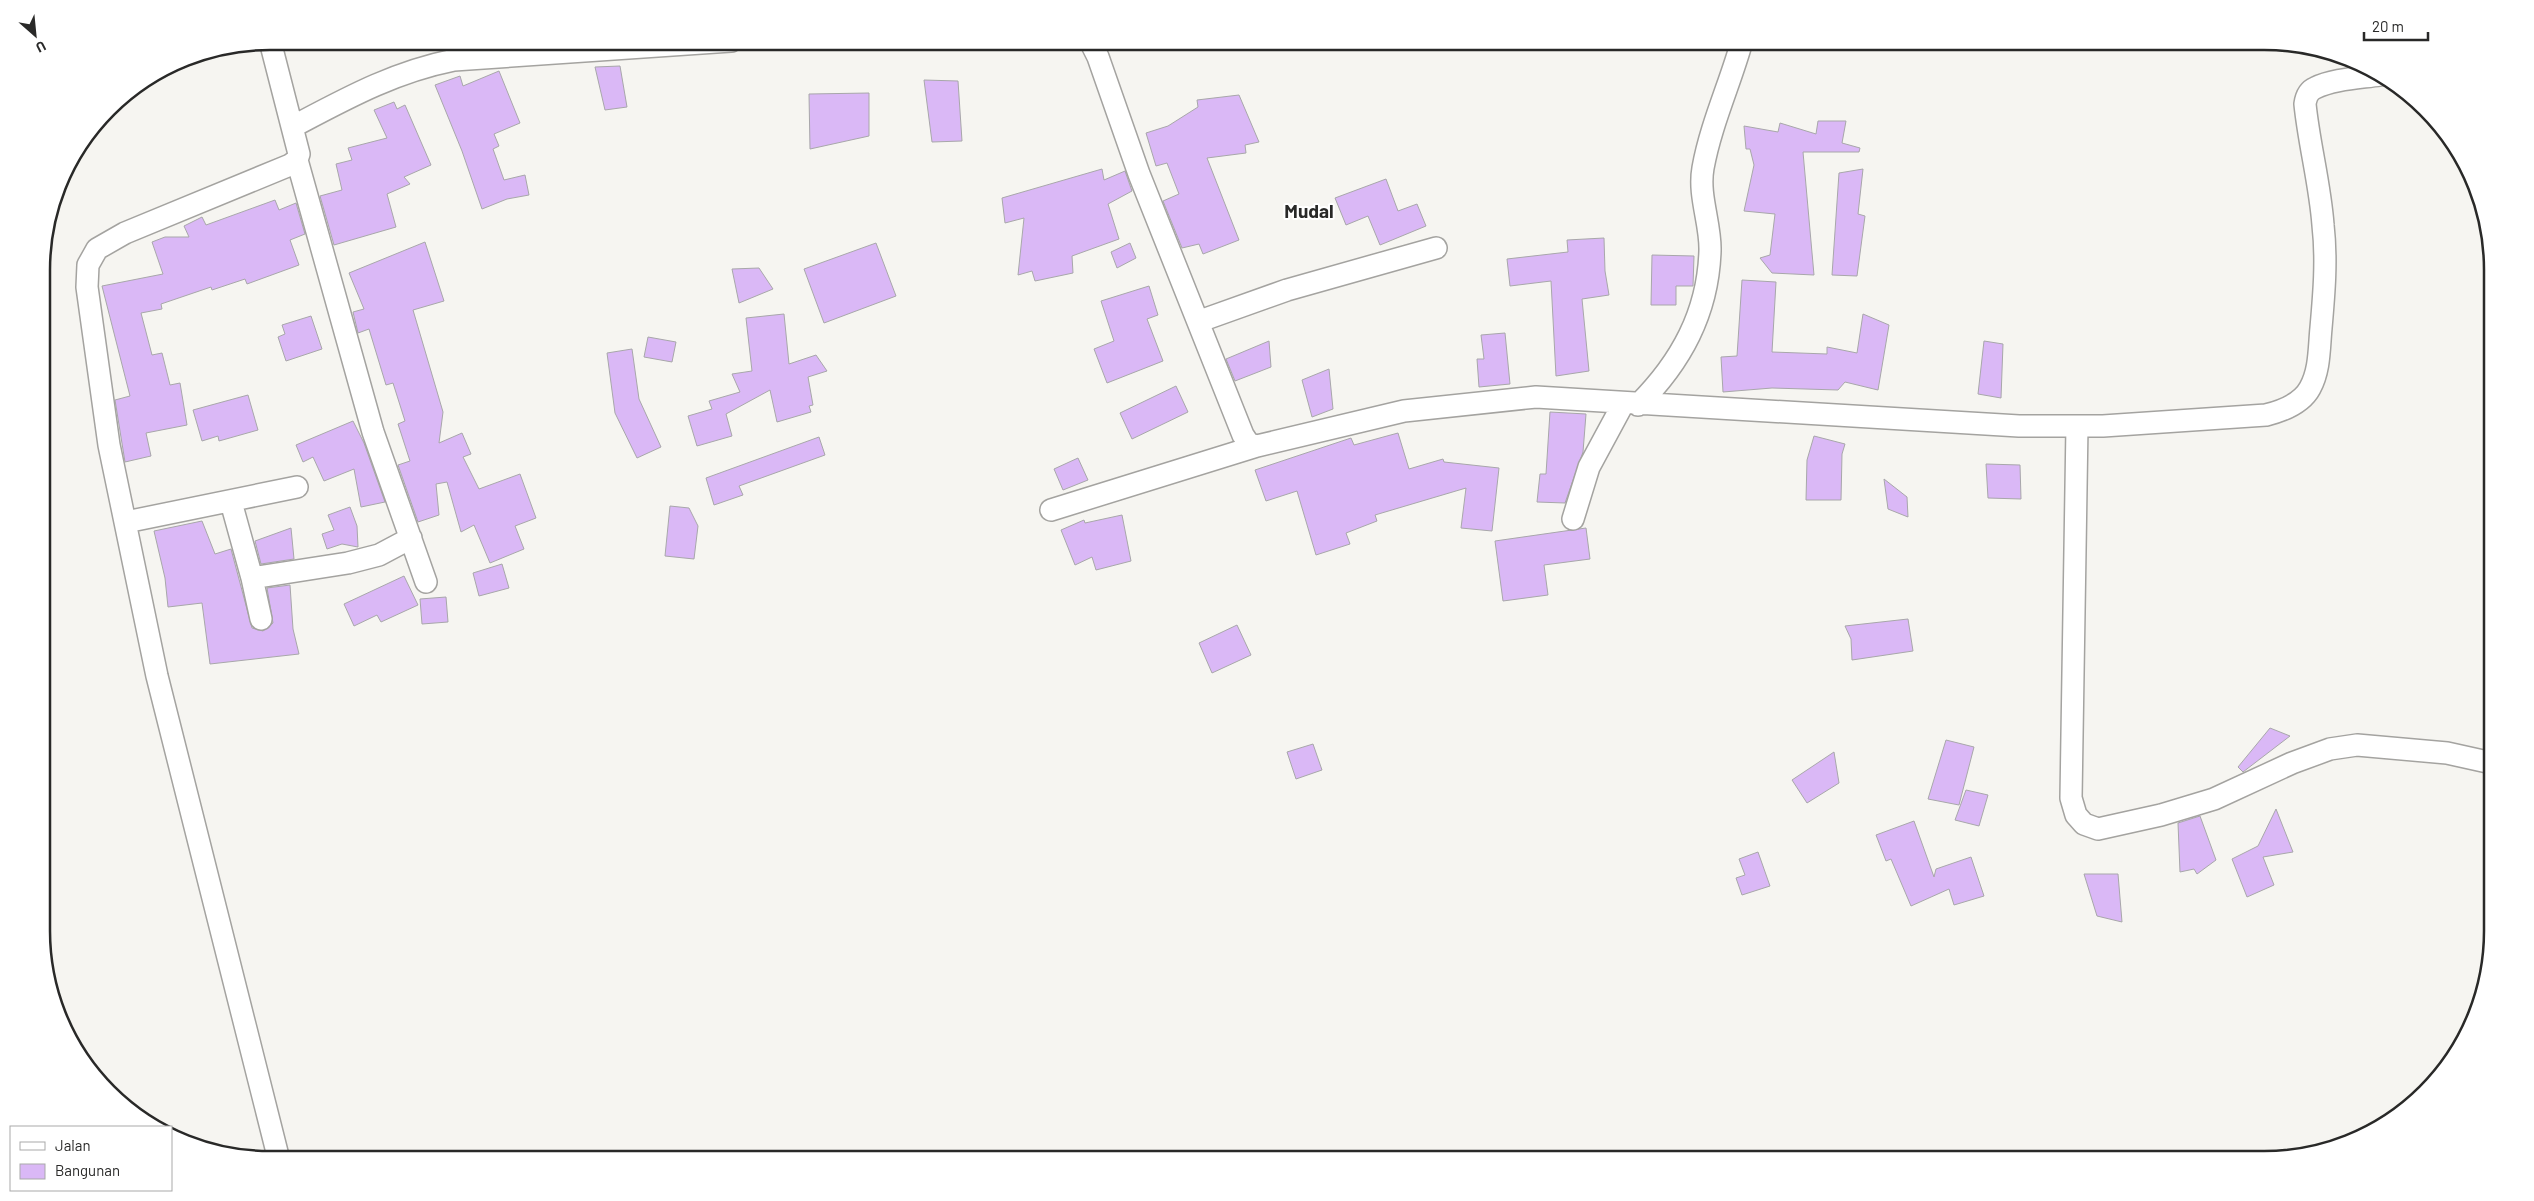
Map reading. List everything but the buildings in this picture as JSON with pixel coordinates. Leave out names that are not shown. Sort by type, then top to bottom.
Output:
[{"type":"street","points":[[273,50],[294,126],[299,154],[296,160],[290,165],[125,233],[103,244],[90,258],[87,288],[109,445],[156,676],[277,1151]]},
{"type":"street","points":[[294,126],[370,86],[436,64],[454,60],[599,50]]},
{"type":"street","points":[[1094,50],[1139,174],[1200,321],[1243,435],[1249,444],[1257,446]]},
{"type":"street","points":[[1573,519],[1589,467],[1630,404],[1671,368],[1698,318],[1710,251],[1702,190],[1703,170],[1716,116],[1739,50]]},
{"type":"street","points":[[1051,510],[1257,446],[1404,411],[1536,397],[2019,426],[2078,426],[2266,415],[2295,404],[2309,390],[2316,376],[2326,267],[2323,224],[2305,104],[2307,95],[2314,88],[2369,77]]},
{"type":"street","points":[[296,160],[373,432],[426,582]]},
{"type":"street","points":[[1200,321],[1287,290],[1436,248]]},
{"type":"street","points":[[2078,426],[2072,798],[2076,815],[2084,824],[2098,829],[2109,828],[2161,815],[2214,799],[2292,763],[2323,752],[2357,745],[2447,753],[2484,761]]},
{"type":"street","points":[[126,522],[232,502],[297,487]]},
{"type":"street","points":[[232,502],[261,619]]},
{"type":"street","points":[[252,578],[348,563],[379,556],[411,538]]},
{"type":"district","name":"Mudal","points":[[1309,210]]}]
